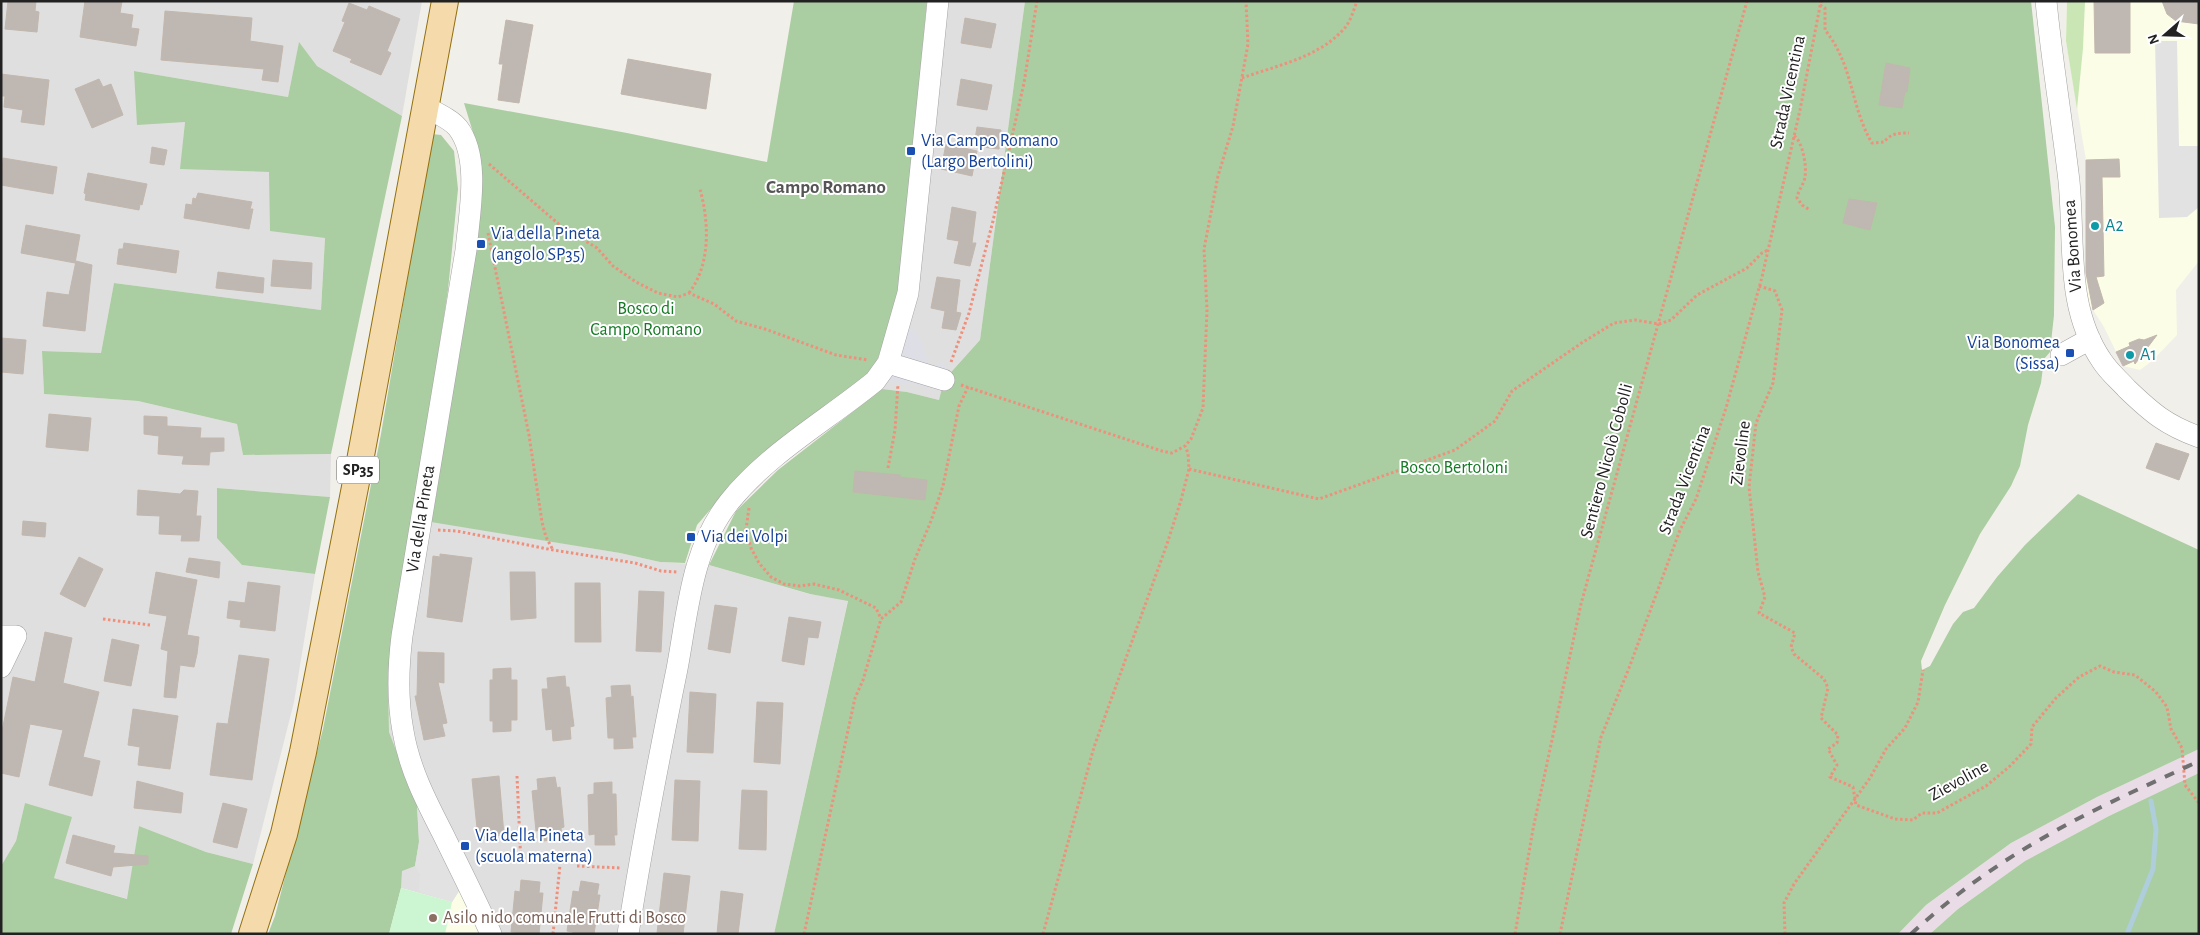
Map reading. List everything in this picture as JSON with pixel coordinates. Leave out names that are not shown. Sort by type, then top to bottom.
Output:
[{"type":"main road","name":"SP35","points":[[252,934],[284,834],[302,752],[358,467],[445,1]]},
{"type":"street","points":[[628,934],[638,869],[695,571],[701,551],[728,503],[768,461],[875,381],[893,364],[908,293],[938,1]]},
{"type":"street","name":"Via Bonomea","points":[[2046,1],[2055,85],[2069,182],[2075,293],[2081,318],[2102,361],[2113,375],[2165,423],[2199,436]]},
{"type":"street","name":"Via della Pineta","points":[[426,107],[457,126],[465,140],[470,157],[470,209],[466,250],[398,665],[398,686],[402,730],[412,767],[424,797],[491,934]]},
{"type":"street","points":[[2061,356],[2090,338]]},
{"type":"street","points":[[893,364],[944,380]]},
{"type":"street","points":[[1,667],[9,636]]},
{"type":"path","points":[[1036,1],[1024,83],[991,228],[969,313],[944,380],[1172,453],[1185,446],[1191,439],[1203,408],[1207,310],[1204,249],[1218,176],[1233,126],[1248,44],[1246,1]]},
{"type":"path","points":[[1242,78],[1282,65],[1320,48],[1341,32],[1352,18],[1357,1]]},
{"type":"path","name":"Sentiero Nicolò Cobolli","points":[[1515,934],[1533,829],[1582,604],[1747,1]]},
{"type":"path","points":[[1820,3],[1825,8],[1825,30],[1835,42],[1845,65],[1852,83],[1860,119],[1872,143],[1884,142],[1888,136],[1896,133],[1909,132]]},
{"type":"path","name":"Strada Vicentina","points":[[1560,934],[1601,737],[1629,668],[1680,530],[1696,499],[1726,408],[1760,286],[1794,136],[1820,3]]},
{"type":"path","points":[[1794,136],[1802,146],[1806,177],[1797,198],[1802,206],[1810,210]]},
{"type":"path","points":[[470,157],[482,159],[506,177],[534,204],[561,226],[597,248],[613,266],[636,282],[658,293],[678,297],[689,294],[714,304],[736,321],[765,329],[836,355],[893,364],[895,430],[888,468]]},
{"type":"path","points":[[689,294],[696,284],[704,255],[708,226],[700,189]]},
{"type":"path","points":[[470,209],[480,215],[491,247],[531,443],[542,522],[546,537],[553,550]]},
{"type":"path","points":[[1189,469],[1319,500],[1455,450],[1495,422],[1512,391],[1614,323],[1635,320],[1659,324],[1671,320],[1697,295],[1747,268],[1762,252],[1768,250]]},
{"type":"path","name":"Zievoline","points":[[1760,286],[1775,291],[1782,310],[1773,382],[1756,423],[1749,487],[1756,557],[1765,597],[1759,613],[1795,633],[1791,646],[1794,654],[1824,679],[1828,688],[1820,718],[1838,735],[1837,743],[1828,749],[1837,766],[1830,777],[1853,787],[1856,805],[1895,818],[1913,820],[1922,813],[1937,813],[1986,786],[2010,767],[2031,744],[2032,727],[2056,698],[2079,677],[2100,666],[2114,672],[2135,675],[2156,692],[2167,707],[2171,729],[2182,748],[2185,785],[2199,803]]},
{"type":"path","points":[[804,934],[850,716],[881,619],[901,602],[943,486],[959,406],[968,387]]},
{"type":"path","points":[[1043,934],[1094,747],[1167,544],[1189,469],[1188,453],[1185,446]]},
{"type":"path","points":[[746,483],[749,503],[746,529],[751,548],[759,563],[771,577],[784,584],[800,586],[814,584],[839,590],[876,608],[881,619]]},
{"type":"path","points":[[419,529],[457,531],[553,550],[619,560],[661,571],[695,571]]},
{"type":"path","points":[[103,619],[150,625]]},
{"type":"path","points":[[1785,934],[1784,903],[1794,884],[1855,798],[1886,749],[1905,728],[1918,702],[1922,670]]},
{"type":"path","points":[[516,776],[521,865]]},
{"type":"path","points":[[553,934],[560,865]]},
{"type":"path","points":[[577,866],[638,869]]},
{"type":"shaded area","points":[[1,1],[422,1],[402,116],[317,66],[299,43],[288,97],[134,71],[185,121],[181,168],[269,172],[325,238],[321,310],[114,283],[101,353],[42,351],[44,394],[138,401],[237,424],[243,455],[331,454],[330,497],[218,488],[242,565],[315,574],[294,702],[253,864],[206,852],[139,826],[128,899],[54,878],[25,803],[16,841],[1,866]]},
{"type":"shaded area","points":[[927,1],[1025,1],[980,340],[944,380],[939,400],[907,392],[882,389],[875,366],[892,320],[899,292]]},
{"type":"shaded area","points":[[2067,1],[2199,1],[2199,261],[2176,290],[2177,335],[2152,361],[2140,370],[2123,366],[2104,327],[2088,302],[2083,276],[2086,275],[2086,160],[2066,41]]},
{"type":"shaded area","points":[[2155,41],[2177,41],[2179,146],[2199,146],[2199,207],[2187,217],[2159,218]]},
{"type":"shaded area","points":[[893,327],[913,330],[921,340],[928,364],[935,366],[940,363],[947,367],[940,390],[886,381]]},
{"type":"shaded area","points":[[411,518],[620,553],[660,562],[709,565],[809,594],[848,600],[774,934],[389,934],[401,888],[403,773],[389,732],[388,679]]},
{"type":"shaded area","points":[[2199,749],[2199,773],[2109,816],[2025,861],[1958,909],[1930,934],[1898,934],[1926,905],[2011,843],[2097,797]]},
{"type":"shaded area","points":[[417,805],[459,891],[452,902],[419,892],[420,874],[415,866],[419,842]]},
{"type":"shaded area","name":"Asilo nido comunale Frutti di Bosco","points":[[401,888],[452,902],[459,891],[482,934],[389,934]]},
{"type":"green space","name":"Bosco di Campo Romano","points":[[794,1],[927,1],[899,292],[892,320],[875,366],[856,387],[746,468],[697,525],[685,563],[660,562],[620,553],[431,522],[479,152],[464,103],[627,133],[767,162]]},
{"type":"green space","name":"Bosco Bertoloni","points":[[1025,1],[2031,1],[2055,227],[2054,315],[2050,352],[2044,359],[2041,383],[2028,425],[2020,466],[2011,486],[1980,534],[1945,605],[1921,661],[1922,670],[1930,666],[1953,624],[1963,612],[1974,608],[1997,577],[2025,545],[2078,494],[2199,550],[2199,749],[2097,797],[2011,843],[1926,905],[1898,934],[774,934],[848,601],[810,594],[709,565],[736,511],[778,470],[882,389],[907,392],[939,400],[944,380],[980,340]]},
{"type":"green space","points":[[2067,1],[2085,1],[2077,109],[2066,41]]},
{"type":"green space","points":[[299,42],[317,66],[402,116],[331,454],[243,455],[237,424],[138,401],[44,394],[42,351],[101,353],[114,283],[321,310],[325,238],[270,231],[269,172],[180,169],[185,122],[137,125],[134,71],[288,97]]},
{"type":"green space","points":[[432,134],[441,135],[454,151],[458,189],[448,290],[388,679],[389,732],[417,805],[419,842],[415,866],[402,871],[401,888],[389,934],[268,934],[275,916],[323,729],[381,434]]},
{"type":"green space","points":[[217,488],[330,497],[315,574],[242,565],[217,538]]},
{"type":"green space","points":[[2199,773],[2199,934],[1930,934],[1958,909],[2025,861],[2109,816]]},
{"type":"green space","points":[[25,803],[72,817],[54,878],[127,899],[139,826],[206,852],[253,864],[231,934],[1,934],[1,866],[16,841]]},
{"type":"green space","name":"Asilo nido comunale Frutti di Bosco","points":[[401,888],[452,902],[445,934],[389,934]]},
{"type":"building","points":[[8,1],[36,1],[35,11],[39,12],[37,32],[5,29]]},
{"type":"building","points":[[85,1],[122,1],[120,13],[133,15],[131,28],[139,29],[136,46],[80,37]]},
{"type":"building","points":[[2094,1],[2130,1],[2130,53],[2095,53]]},
{"type":"building","points":[[2162,1],[2199,1],[2199,24],[2176,21],[2167,14]]},
{"type":"building","points":[[349,3],[367,10],[369,6],[400,19],[387,51],[391,53],[381,75],[350,62],[352,59],[333,51],[345,22],[342,21]]},
{"type":"building","points":[[165,11],[252,18],[250,41],[283,46],[278,82],[262,80],[264,69],[161,60]]},
{"type":"building","points":[[965,18],[996,24],[991,48],[961,43]]},
{"type":"building","points":[[506,20],[533,25],[519,103],[498,100],[503,64],[499,64]]},
{"type":"building","points":[[628,59],[711,74],[706,109],[621,94]]},
{"type":"building","points":[[1886,63],[1910,68],[1907,92],[1905,91],[1902,108],[1879,105]]},
{"type":"building","points":[[1,74],[49,80],[44,125],[21,122],[23,110],[4,107],[5,96],[1,96]]},
{"type":"building","points":[[99,79],[103,87],[111,84],[123,115],[92,128],[75,89]]},
{"type":"building","points":[[961,79],[992,85],[987,110],[957,105]]},
{"type":"building","points":[[977,127],[1001,130],[999,149],[974,146]]},
{"type":"building","points":[[946,144],[977,151],[972,176],[941,169]]},
{"type":"building","points":[[152,147],[167,150],[164,165],[150,163]]},
{"type":"building","points":[[3,158],[57,167],[53,194],[1,185]]},
{"type":"building","name":"A2","points":[[2119,159],[2120,177],[2102,177],[2104,276],[2096,277],[2104,303],[2093,310],[2086,273],[2086,160]]},
{"type":"building","points":[[88,173],[147,184],[139,210],[85,200],[86,194],[84,193]]},
{"type":"building","points":[[198,193],[252,202],[250,209],[253,209],[249,229],[184,218],[186,204],[192,205],[193,198],[196,199]]},
{"type":"building","points":[[1849,199],[1877,203],[1870,230],[1843,223]]},
{"type":"building","points":[[952,207],[976,212],[972,243],[976,243],[970,266],[954,263],[959,241],[947,239]]},
{"type":"building","points":[[26,225],[80,235],[75,263],[21,253]]},
{"type":"building","points":[[124,243],[179,251],[176,273],[117,264],[119,249],[123,249]]},
{"type":"building","points":[[273,260],[312,263],[311,289],[271,286]]},
{"type":"building","points":[[76,261],[92,265],[85,331],[43,326],[47,292],[69,295]]},
{"type":"building","points":[[218,272],[264,278],[263,293],[216,288]]},
{"type":"building","points":[[937,277],[960,280],[956,312],[961,313],[956,330],[942,328],[945,311],[931,308]]},
{"type":"building","name":"A1","points":[[2157,335],[2135,364],[2134,361],[2123,366],[2116,352],[2130,346],[2129,343]]},
{"type":"building","points":[[1,338],[26,340],[23,374],[1,372]]},
{"type":"building","points":[[49,414],[91,418],[88,451],[46,447]]},
{"type":"building","points":[[144,416],[167,417],[167,426],[201,428],[200,438],[224,438],[224,451],[210,452],[209,465],[182,464],[184,456],[158,454],[159,436],[144,434]]},
{"type":"building","points":[[2156,443],[2189,454],[2179,480],[2146,468]]},
{"type":"building","points":[[855,471],[900,475],[900,477],[927,480],[925,500],[853,492]]},
{"type":"building","points":[[138,490],[180,494],[184,490],[198,491],[196,516],[201,516],[199,541],[181,541],[182,535],[159,534],[160,516],[137,515]]},
{"type":"building","points":[[23,521],[46,523],[45,537],[22,535]]},
{"type":"building","points":[[440,554],[472,558],[462,622],[427,617],[433,556],[440,557]]},
{"type":"building","points":[[79,557],[103,569],[85,607],[60,594]]},
{"type":"building","points":[[189,558],[220,562],[219,578],[186,572]]},
{"type":"building","points":[[156,572],[197,580],[187,635],[199,637],[197,654],[194,667],[180,665],[176,698],[164,697],[168,651],[161,649],[167,616],[149,613]]},
{"type":"building","points":[[510,572],[535,572],[536,618],[511,620]]},
{"type":"building","points":[[248,582],[280,586],[275,631],[240,627],[241,620],[227,618],[229,601],[245,603]]},
{"type":"building","points":[[575,583],[600,583],[601,642],[575,642]]},
{"type":"building","points":[[639,591],[664,592],[661,652],[636,651]]},
{"type":"building","points":[[715,605],[737,608],[730,653],[708,649]]},
{"type":"building","points":[[789,617],[821,622],[818,638],[808,637],[804,665],[782,661]]},
{"type":"building","points":[[45,632],[72,638],[63,683],[99,692],[83,757],[100,761],[92,796],[49,785],[63,730],[30,724],[19,777],[1,773],[1,736],[13,677],[35,682]]},
{"type":"building","points":[[112,639],[139,645],[131,686],[104,681]]},
{"type":"building","points":[[418,652],[444,653],[444,683],[438,682],[447,723],[442,724],[445,736],[424,740],[415,696],[417,696]]},
{"type":"building","points":[[239,655],[269,659],[252,780],[210,775],[217,723],[228,724]]},
{"type":"building","points":[[511,668],[511,680],[517,680],[517,720],[511,720],[511,731],[493,732],[493,721],[490,721],[490,680],[493,680],[493,669]]},
{"type":"building","points":[[565,676],[566,687],[569,687],[574,726],[570,727],[571,739],[553,741],[552,729],[546,730],[542,689],[548,689],[547,678]]},
{"type":"building","points":[[630,685],[631,697],[633,696],[636,737],[632,737],[633,748],[614,749],[614,738],[608,738],[606,698],[612,697],[611,686]]},
{"type":"building","points":[[690,692],[716,694],[713,753],[687,752]]},
{"type":"building","points":[[757,702],[783,703],[780,764],[754,762]]},
{"type":"building","points":[[133,709],[178,716],[170,769],[138,765],[140,747],[128,745]]},
{"type":"building","points":[[499,776],[504,835],[478,838],[472,779]]},
{"type":"building","points":[[555,777],[557,788],[560,787],[564,827],[561,828],[562,839],[543,841],[542,830],[536,831],[532,791],[538,790],[537,779]]},
{"type":"building","points":[[675,780],[700,781],[698,841],[672,840]]},
{"type":"building","points":[[137,781],[183,793],[181,813],[134,808]]},
{"type":"building","points":[[612,782],[612,794],[616,794],[617,835],[614,835],[615,845],[595,845],[595,834],[589,835],[588,795],[594,794],[594,783]]},
{"type":"building","points":[[742,790],[767,791],[766,850],[739,849]]},
{"type":"building","points":[[223,803],[247,809],[237,848],[213,842]]},
{"type":"building","points":[[73,835],[115,846],[113,853],[148,856],[148,864],[113,867],[111,876],[66,863]]},
{"type":"building","points":[[664,873],[690,876],[683,934],[657,933]]},
{"type":"building","points":[[521,880],[540,882],[539,893],[543,893],[539,934],[511,932],[515,891],[520,892]]},
{"type":"building","points":[[581,881],[599,884],[597,895],[600,895],[594,934],[573,934],[573,932],[567,931],[573,891],[579,892]]},
{"type":"building","points":[[721,891],[743,894],[738,934],[717,934]]},
{"type":"waterway","points":[[2127,934],[2153,869],[2156,829],[2151,801]]},
{"type":"railway","points":[[1911,934],[1971,885],[2019,852],[2096,810],[2199,761]]},
{"type":"place","name":"Via Campo Romano (Largo Bertolini)","points":[[911,151]]},
{"type":"place","name":"A2","points":[[2095,226]]},
{"type":"place","name":"Via della Pineta (angolo SP35)","points":[[481,244]]},
{"type":"place","name":"Via Bonomea (Sissa)","points":[[2070,353]]},
{"type":"place","name":"A1","points":[[2130,355]]},
{"type":"place","name":"Via dei Volpi","points":[[691,537]]},
{"type":"place","name":"Via della Pineta (scuola materna)","points":[[465,846]]},
{"type":"place","name":"Asilo nido comunale Frutti di Bosco","points":[[433,918]]},
{"type":"district","name":"Campo Romano","points":[[826,187]]}]
